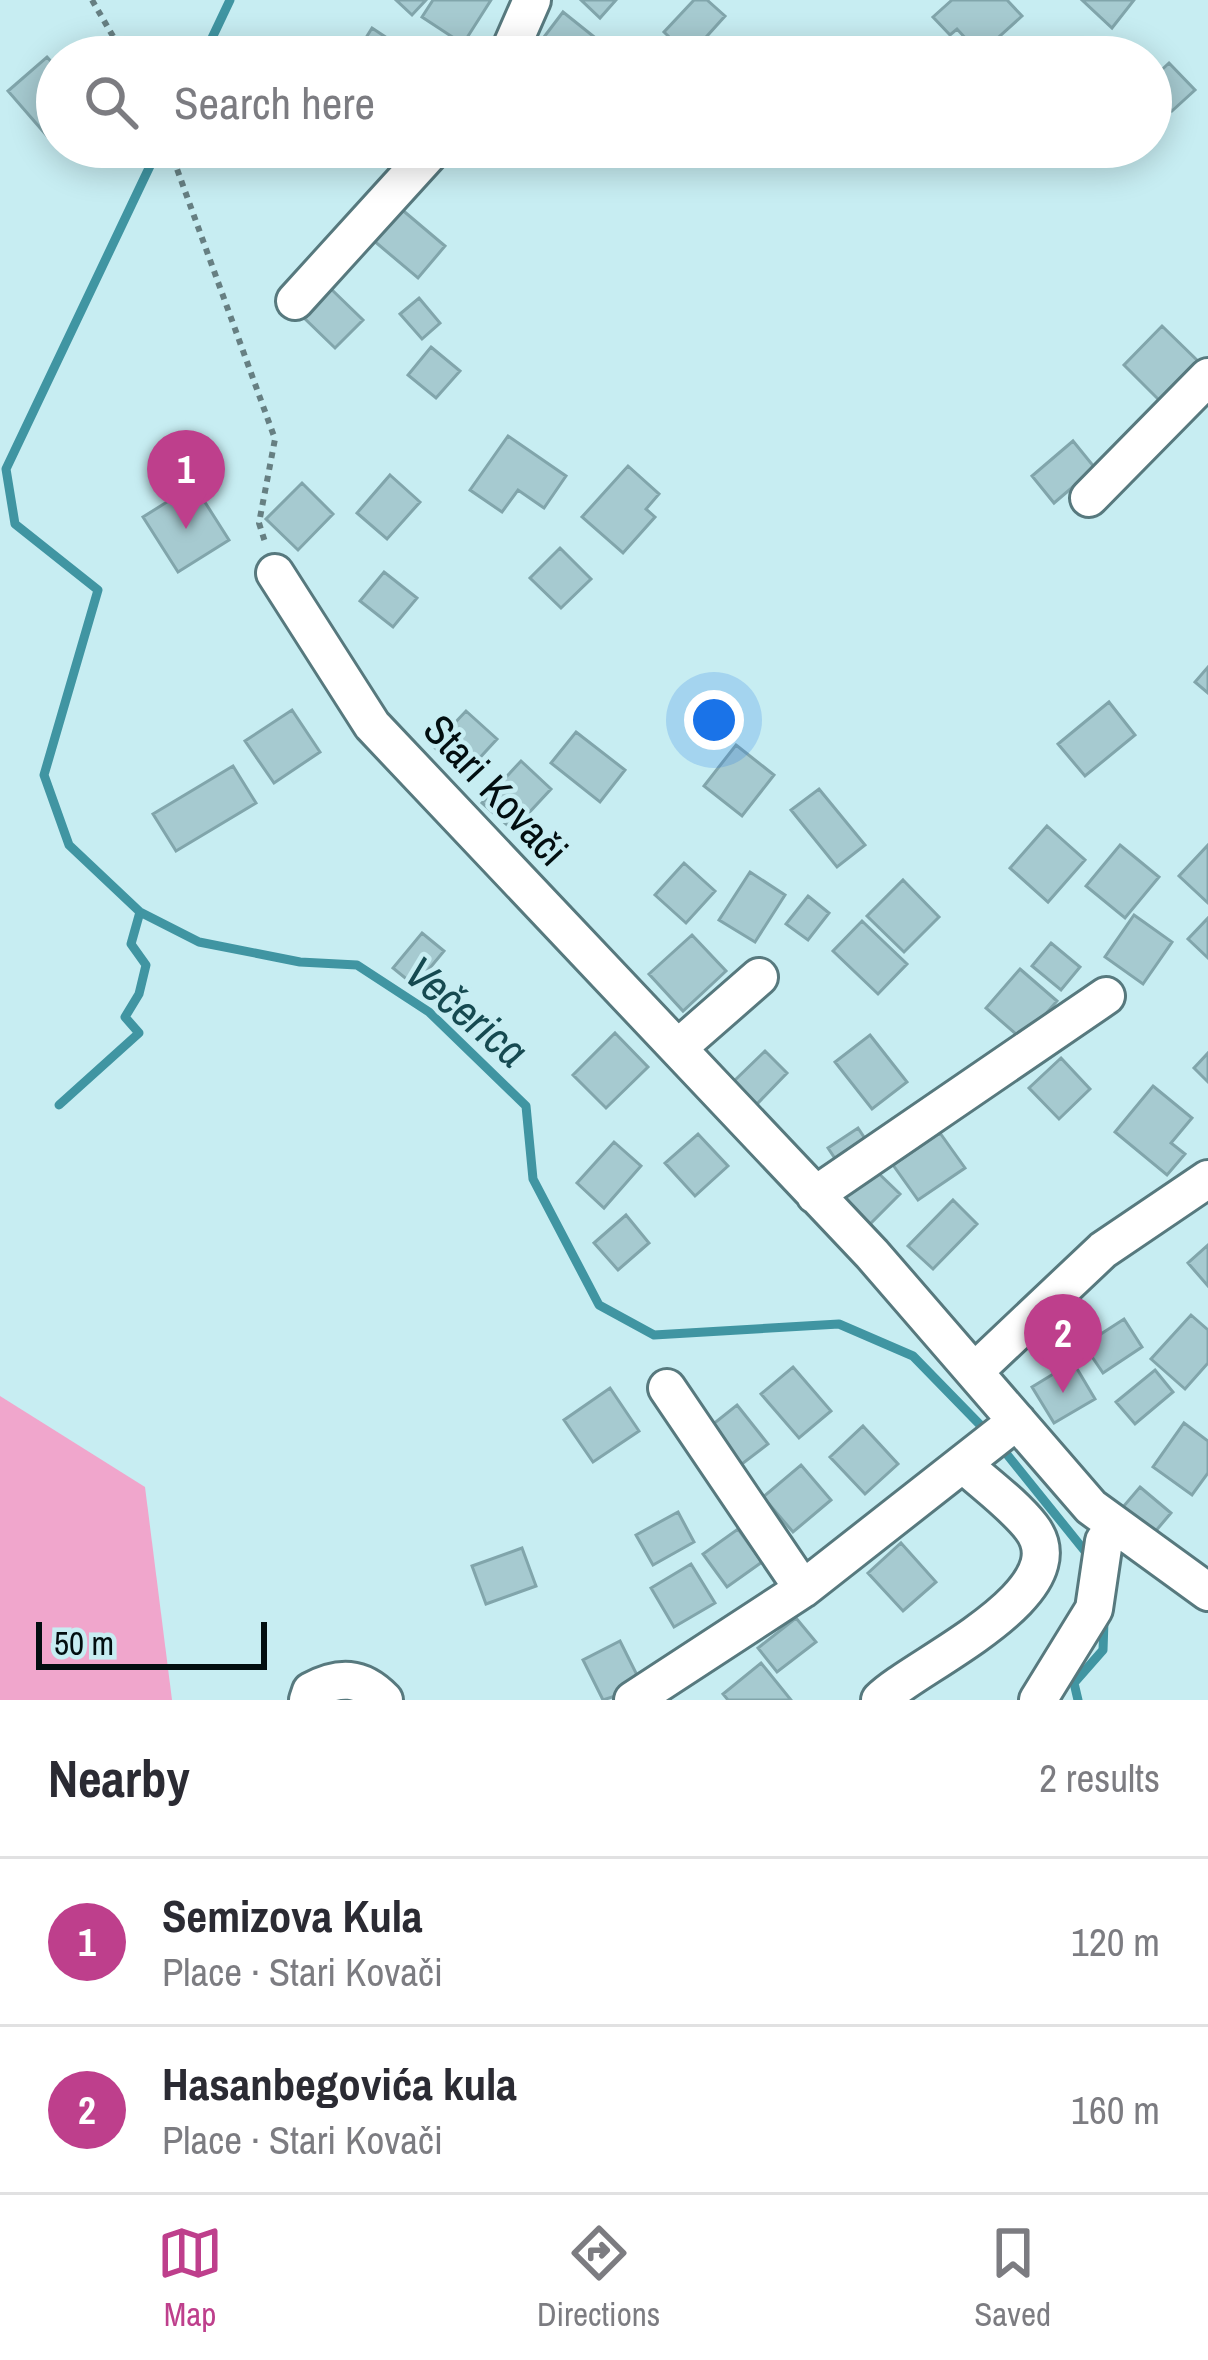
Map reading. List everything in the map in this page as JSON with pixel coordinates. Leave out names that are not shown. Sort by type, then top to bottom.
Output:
[{"type":"street","points":[[516,36],[532,0]]},
{"type":"street","points":[[295,301],[416,168]]},
{"type":"street","points":[[1089,498],[1208,377]]},
{"type":"street","name":"Stari Kovači","points":[[275,574],[359,711],[679,1047],[975,1371],[1013,1423],[1091,1507],[1108,1560],[1208,1592]]},
{"type":"street","points":[[679,1047],[759,977]]},
{"type":"street","points":[[815,1195],[1106,996]]},
{"type":"street","points":[[975,1371],[1103,1250],[1208,1179]]},
{"type":"street","points":[[667,1388],[803,1589]]},
{"type":"street","points":[[633,1700],[803,1589],[1013,1423]]},
{"type":"street","points":[[880,1700],[1008,1607],[1029,1589],[1039,1564],[1034,1530],[970,1458]]},
{"type":"street","points":[[1038,1700],[1108,1560]]},
{"type":"street","points":[[308,1700],[311,1691],[345,1679],[364,1682],[384,1700]]},
{"type":"path","points":[[92,0],[113,36]]},
{"type":"path","points":[[176,168],[274,439],[259,523],[275,574]]},
{"type":"shaded area","points":[[0,1396],[145,1487],[172,1700],[0,1700]]},
{"type":"building","points":[[396,0],[426,0],[412,15]]},
{"type":"building","points":[[433,0],[491,0],[468,36],[451,36],[422,17]]},
{"type":"building","points":[[581,0],[616,0],[600,18]]},
{"type":"building","points":[[694,0],[707,0],[725,16],[707,36],[664,32]]},
{"type":"building","points":[[952,0],[1007,0],[1022,16],[1000,36],[963,36],[957,29],[950,35],[933,17]]},
{"type":"building","points":[[1082,0],[1134,0],[1112,28]]},
{"type":"building","points":[[563,12],[593,36],[545,36]]},
{"type":"building","points":[[1172,66],[1195,90],[1172,111]]},
{"type":"building","points":[[36,67],[36,123],[8,91]]},
{"type":"building","points":[[400,208],[445,246],[418,278],[373,240]]},
{"type":"building","points":[[329,287],[363,320],[335,348],[301,315]]},
{"type":"building","points":[[419,298],[440,323],[422,339],[400,314]]},
{"type":"building","points":[[1162,326],[1202,365],[1163,404],[1124,365]]},
{"type":"building","points":[[431,347],[460,371],[436,398],[408,375]]},
{"type":"building","points":[[508,436],[566,476],[544,508],[518,490],[502,512],[470,490]]},
{"type":"building","points":[[1073,441],[1095,468],[1054,503],[1032,476]]},
{"type":"building","points":[[628,466],[659,494],[646,509],[655,517],[623,553],[582,517]]},
{"type":"building","points":[[390,475],[420,502],[387,539],[357,513]]},
{"type":"building","points":[[302,483],[333,514],[298,550],[266,519]]},
{"type":"building","points":[[194,485],[229,540],[178,572],[143,517]]},
{"type":"building","points":[[560,548],[591,579],[561,608],[530,578]]},
{"type":"building","points":[[384,572],[417,598],[393,627],[360,601]]},
{"type":"building","points":[[1208,667],[1208,693],[1195,682]]},
{"type":"building","points":[[1109,702],[1135,735],[1085,776],[1058,744]]},
{"type":"building","points":[[292,710],[320,752],[274,783],[245,741]]},
{"type":"building","points":[[466,711],[497,739],[464,775],[433,746]]},
{"type":"building","points":[[576,732],[625,770],[600,802],[551,763]]},
{"type":"building","points":[[736,745],[774,775],[742,816],[704,786]]},
{"type":"building","points":[[521,761],[551,789],[513,830],[482,803]]},
{"type":"building","points":[[233,766],[256,803],[176,851],[153,814]]},
{"type":"building","points":[[819,789],[865,845],[837,867],[791,810]]},
{"type":"building","points":[[1047,826],[1085,860],[1048,902],[1010,868]]},
{"type":"building","points":[[1120,845],[1159,877],[1125,918],[1086,886]]},
{"type":"building","points":[[1208,845],[1208,903],[1179,876]]},
{"type":"building","points":[[684,863],[715,891],[686,923],[655,895]]},
{"type":"building","points":[[750,872],[785,895],[755,942],[719,920]]},
{"type":"building","points":[[903,880],[939,917],[904,952],[867,916]]},
{"type":"building","points":[[808,896],[829,913],[808,940],[786,924]]},
{"type":"building","points":[[1134,915],[1172,942],[1143,984],[1105,957]]},
{"type":"building","points":[[1208,918],[1208,958],[1188,939]]},
{"type":"building","points":[[862,921],[907,964],[878,994],[833,951]]},
{"type":"building","points":[[422,933],[444,951],[415,986],[393,968]]},
{"type":"building","points":[[692,935],[726,971],[683,1011],[649,974]]},
{"type":"building","points":[[1051,943],[1080,967],[1061,990],[1032,966]]},
{"type":"building","points":[[1020,969],[1057,1001],[1023,1040],[986,1008]]},
{"type":"building","points":[[615,1033],[648,1067],[606,1108],[573,1075]]},
{"type":"building","points":[[870,1035],[907,1082],[872,1109],[835,1062]]},
{"type":"building","points":[[765,1051],[787,1073],[756,1105],[733,1082]]},
{"type":"building","points":[[1208,1053],[1208,1082],[1194,1068]]},
{"type":"building","points":[[1061,1058],[1090,1089],[1059,1119],[1029,1088]]},
{"type":"building","points":[[1153,1086],[1192,1118],[1171,1143],[1185,1154],[1167,1175],[1115,1132]]},
{"type":"building","points":[[858,1128],[870,1146],[840,1166],[828,1148]]},
{"type":"building","points":[[940,1133],[965,1168],[918,1200],[893,1165]]},
{"type":"building","points":[[698,1134],[728,1166],[695,1196],[665,1163]]},
{"type":"building","points":[[614,1142],[641,1166],[604,1208],[577,1183]]},
{"type":"building","points":[[873,1168],[900,1194],[866,1228],[840,1201]]},
{"type":"building","points":[[953,1200],[977,1224],[933,1269],[908,1246]]},
{"type":"building","points":[[626,1215],[649,1243],[618,1270],[594,1243]]},
{"type":"building","points":[[1208,1245],[1208,1286],[1188,1263]]},
{"type":"building","points":[[1191,1315],[1208,1330],[1208,1363],[1185,1389],[1151,1359]]},
{"type":"building","points":[[1124,1319],[1142,1347],[1103,1373],[1084,1345]]},
{"type":"building","points":[[1073,1362],[1095,1399],[1054,1423],[1032,1387]]},
{"type":"building","points":[[793,1367],[831,1411],[799,1438],[761,1394]]},
{"type":"building","points":[[1155,1370],[1173,1392],[1135,1424],[1116,1402]]},
{"type":"building","points":[[610,1388],[639,1431],[593,1462],[564,1420]]},
{"type":"building","points":[[737,1405],[768,1444],[738,1467],[707,1429]]},
{"type":"building","points":[[1184,1423],[1208,1441],[1208,1473],[1192,1495],[1153,1467]]},
{"type":"building","points":[[863,1426],[898,1464],[865,1494],[830,1457]]},
{"type":"building","points":[[801,1465],[831,1500],[793,1532],[763,1497]]},
{"type":"building","points":[[1140,1487],[1171,1513],[1148,1540],[1117,1514]]},
{"type":"building","points":[[678,1512],[694,1542],[653,1565],[636,1535]]},
{"type":"building","points":[[738,1529],[762,1562],[727,1587],[703,1554]]},
{"type":"building","points":[[901,1543],[936,1582],[903,1611],[868,1573]]},
{"type":"building","points":[[522,1548],[536,1586],[486,1604],[472,1566]]},
{"type":"building","points":[[691,1564],[715,1603],[674,1627],[651,1588]]},
{"type":"building","points":[[796,1618],[816,1642],[777,1672],[758,1648]]},
{"type":"building","points":[[620,1641],[643,1687],[603,1700],[583,1660]]},
{"type":"building","points":[[761,1663],[791,1700],[728,1700],[723,1694]]},
{"type":"waterway","name":"Večerica","points":[[213,36],[230,0]]},
{"type":"waterway","name":"Večerica","points":[[149,168],[6,469],[15,524],[98,590],[44,775],[69,845],[140,912],[199,942],[300,962],[357,965],[429,1012],[526,1106],[533,1179],[599,1305],[654,1335],[839,1324],[913,1356],[990,1435]]},
{"type":"waterway","points":[[59,1105],[139,1033],[125,1017],[139,994],[146,965],[131,944],[140,912]]},
{"type":"waterway","name":"Večerica","points":[[1001,1447],[1088,1555]]},
{"type":"waterway","name":"Večerica","points":[[1078,1700],[1074,1683],[1103,1650],[1104,1621]]},
{"type":"place","name":"Semizova Kula","points":[[186,529]]},
{"type":"place","name":"Hasanbegovića kula","points":[[1063,1393]]}]
